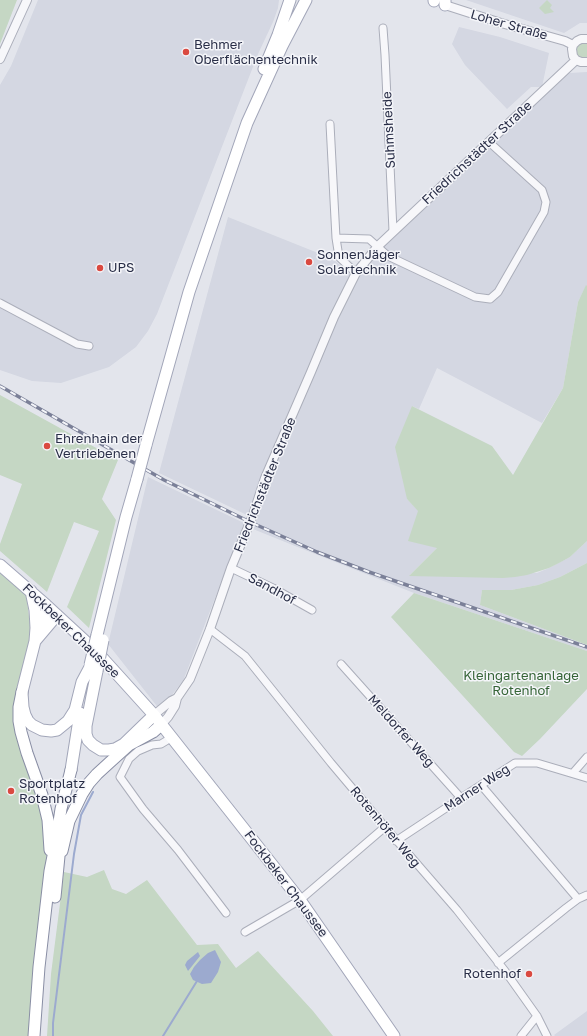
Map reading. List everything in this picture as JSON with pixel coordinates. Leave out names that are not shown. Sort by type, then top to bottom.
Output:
[{"type":"main road","points":[[247,123],[251,99],[278,35],[290,0]]},
{"type":"main road","points":[[42,1036],[56,841],[61,809],[71,770],[80,714],[100,637],[116,558],[136,480],[190,292],[247,123],[282,46],[306,0]]},
{"type":"main road","name":"Fockbeker Chaussee","points":[[0,565],[101,657],[154,715],[300,900],[394,1036]]},
{"type":"main road","points":[[31,592],[35,610],[35,641],[19,707],[20,726],[48,820],[54,870]]},
{"type":"main road","points":[[36,628],[43,616],[53,612]]},
{"type":"main road","points":[[35,641],[53,612]]},
{"type":"main road","points":[[92,667],[86,734],[88,740],[93,745],[101,750],[115,749],[124,744],[154,715]]},
{"type":"main road","points":[[22,692],[25,715],[32,725],[47,731],[57,730],[72,716],[82,682],[92,667]]},
{"type":"main road","points":[[34,1036],[39,967],[54,870],[69,821],[79,799],[89,783],[97,774],[129,745],[153,732],[161,725]]},
{"type":"street","points":[[0,59],[27,0]]},
{"type":"street","name":"Loher Straße","points":[[445,2],[501,23],[565,41],[573,45]]},
{"type":"street","name":"Suhmsheide","points":[[383,28],[393,231]]},
{"type":"street","points":[[587,39],[579,40],[573,45],[572,52],[576,60],[587,62]]},
{"type":"street","name":"Friedrichstädter Straße","points":[[161,725],[175,706],[177,698],[190,679],[253,514],[265,478],[334,317],[356,273],[378,246],[393,231],[576,60]]},
{"type":"street","points":[[330,124],[336,238],[339,257],[356,273]]},
{"type":"street","points":[[336,238],[370,238],[388,256],[476,297],[490,299],[498,292],[544,212],[546,202],[542,190],[489,142]]},
{"type":"street","points":[[0,303],[77,344],[88,346]]},
{"type":"street","name":"Sandhof","points":[[232,568],[273,588],[312,610]]},
{"type":"street","name":"Rotenhöfer Weg","points":[[210,629],[245,656],[384,827],[457,910],[537,1016],[547,1036]]},
{"type":"street","name":"Meldorfer Weg","points":[[341,664],[461,798]]},
{"type":"street","name":"Friedrichstädter Straße","points":[[154,715],[177,698]]},
{"type":"street","points":[[171,737],[161,744],[152,745],[138,751],[130,759],[120,777],[143,809],[178,850],[226,913]]},
{"type":"street","points":[[572,773],[587,757]]},
{"type":"street","name":"Marner Weg","points":[[396,841],[515,763],[537,763],[587,778]]},
{"type":"street","points":[[481,785],[578,899]]},
{"type":"street","points":[[245,932],[300,900],[384,827]]},
{"type":"street","points":[[498,964],[578,899],[587,895]]},
{"type":"street","points":[[521,1036],[537,1016]]},
{"type":"shaded area","points":[[38,0],[279,0],[273,22],[258,54],[157,314],[148,331],[136,347],[109,367],[61,383],[32,381],[0,370],[0,85],[11,66]]},
{"type":"shaded area","points":[[466,0],[587,0],[587,23],[580,23],[564,33]]},
{"type":"shaded area","points":[[459,27],[500,37],[549,53],[542,87],[531,87],[507,109],[465,65],[452,44]]},
{"type":"shaded area","points":[[587,72],[587,286],[578,302],[563,388],[542,423],[437,368],[419,409],[412,406],[407,499],[419,511],[437,548],[410,575],[537,573],[570,557],[587,541],[587,563],[560,577],[538,585],[511,590],[482,590],[480,605],[587,645],[587,651],[414,593],[248,527],[253,515],[247,515],[159,473],[228,217],[333,259],[348,272],[358,275],[388,242],[543,96],[569,73]]},
{"type":"shaded area","points":[[148,477],[244,523],[183,681],[160,710],[108,644]]},
{"type":"shaded area","points":[[587,1011],[587,1036],[554,1035]]},
{"type":"green space","points":[[0,0],[17,0],[0,44]]},
{"type":"green space","points":[[547,0],[552,5],[550,8],[554,12],[545,14],[539,8]]},
{"type":"green space","points":[[580,43],[587,43],[587,58],[583,58],[578,56],[576,50]]},
{"type":"green space","points":[[586,285],[587,541],[570,557],[549,568],[527,575],[503,578],[409,576],[437,548],[408,541],[418,511],[407,499],[395,447],[412,406],[492,446],[513,475],[563,388],[578,302]]},
{"type":"green space","points":[[0,395],[118,460],[102,499],[116,520],[89,628],[67,607],[99,531],[74,522],[47,592],[0,551],[0,544],[22,484],[0,475]]},
{"type":"green space","points":[[587,563],[587,645],[480,605],[482,590],[511,590],[538,585],[560,577]]},
{"type":"green space","points":[[0,571],[26,592],[31,633],[17,703],[40,795],[46,832],[47,868],[32,1036],[0,1036]]},
{"type":"green space","name":"Kleingartenanlage Rotenhof","points":[[414,593],[587,651],[587,689],[522,756],[514,752],[391,617]]},
{"type":"green space","points":[[104,870],[112,889],[126,894],[147,880],[197,945],[218,944],[236,968],[258,951],[313,1011],[333,1036],[47,1036],[51,974],[64,872],[87,877]]},
{"type":"water","points":[[215,950],[221,962],[218,972],[211,983],[202,984],[193,980],[190,974],[194,967],[208,953]]},
{"type":"water","points":[[198,952],[200,956],[188,971],[185,965],[187,961]]},
{"type":"waterway","points":[[53,1036],[53,1023],[74,854],[81,815],[93,792]]},
{"type":"waterway","points":[[163,1036],[197,981]]},
{"type":"railway","points":[[0,386],[164,480],[250,522],[317,552],[369,572],[587,647]]},
{"type":"place","name":"Behmer Oberflächentechnik","points":[[186,52]]},
{"type":"place","name":"SonnenJäger Solartechnik","points":[[309,262]]},
{"type":"place","name":"UPS","points":[[100,268]]},
{"type":"place","name":"Ehrenhain der Vertriebenen","points":[[47,446]]},
{"type":"place","name":"Sportplatz Rotenhof","points":[[11,791]]},
{"type":"place","name":"Rotenhof","points":[[529,974]]}]
